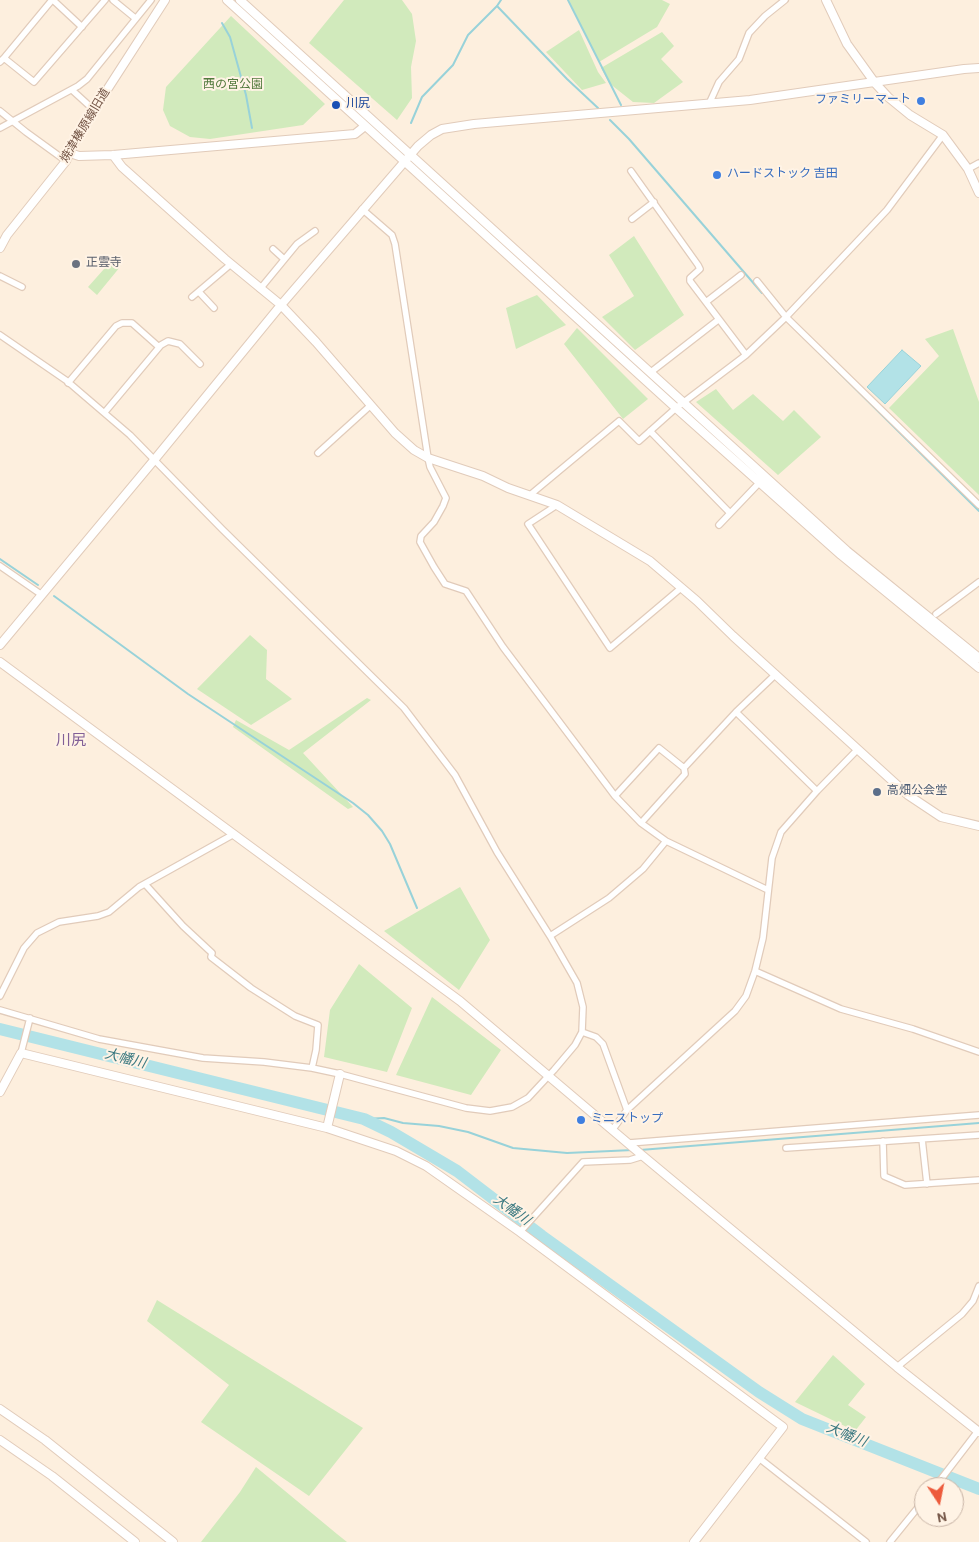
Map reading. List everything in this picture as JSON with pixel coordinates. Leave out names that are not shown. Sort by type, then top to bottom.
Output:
[{"type":"street","points":[[82,27],[53,0],[2,60],[34,82],[82,27],[105,0]]},
{"type":"street","points":[[113,0],[135,18]]},
{"type":"street","points":[[0,128],[72,90],[86,79],[151,0]]},
{"type":"street","name":"焼津榛原線旧道","points":[[0,248],[7,235],[66,161],[76,139],[165,0]]},
{"type":"street","points":[[227,0],[676,408],[841,554],[979,668]]},
{"type":"street","points":[[240,0],[847,551],[979,658]]},
{"type":"street","points":[[709,104],[719,82],[739,59],[749,34],[765,16],[786,0]]},
{"type":"street","points":[[826,0],[847,44],[875,82],[888,97],[910,115],[943,135],[968,169],[979,193]]},
{"type":"street","points":[[0,645],[156,460],[280,305],[411,154],[432,135],[456,126],[750,100],[979,68]]},
{"type":"street","points":[[72,90],[94,110]]},
{"type":"street","points":[[0,111],[66,161]]},
{"type":"street","points":[[70,153],[79,156],[113,155],[355,134],[365,126]]},
{"type":"street","points":[[530,495],[619,421],[639,441],[676,408],[746,355],[887,210],[943,135]]},
{"type":"street","points":[[113,155],[122,167],[230,264],[280,305],[316,342],[395,433],[414,450],[428,458],[483,476],[557,505],[650,561],[697,601],[918,803],[942,817],[979,826]]},
{"type":"street","points":[[968,169],[979,163]]},
{"type":"street","points":[[631,171],[698,265],[700,269],[690,278],[690,281],[746,355]]},
{"type":"street","points":[[632,219],[654,202]]},
{"type":"street","points":[[362,209],[392,235],[395,244],[428,458],[430,467],[446,498],[434,522],[421,536],[420,542],[434,567],[445,584],[466,591],[503,647],[616,796],[640,823],[666,841],[768,890]]},
{"type":"street","points":[[0,229],[7,235]]},
{"type":"street","points":[[260,289],[297,244],[315,231]]},
{"type":"street","points":[[272,249],[284,259]]},
{"type":"street","points":[[192,297],[230,264]]},
{"type":"street","points":[[706,302],[742,275]]},
{"type":"street","points":[[0,276],[22,288]]},
{"type":"street","points":[[757,281],[786,316],[979,505]]},
{"type":"street","points":[[199,292],[214,308]]},
{"type":"street","points":[[651,372],[718,320]]},
{"type":"street","points":[[68,383],[116,326],[122,323],[132,323],[159,347]]},
{"type":"street","points":[[0,335],[68,383],[105,412],[156,460],[222,529],[404,708],[455,775],[497,852],[577,983],[582,1007],[582,1032],[575,1045],[528,1098],[512,1107],[490,1111],[466,1108],[312,1068],[168,1053],[99,1038],[0,1010]]},
{"type":"street","points":[[105,412],[159,347],[168,341],[180,344],[200,364]]},
{"type":"street","points":[[318,453],[372,405]]},
{"type":"street","points":[[650,431],[730,513]]},
{"type":"street","points":[[719,525],[760,482]]},
{"type":"street","points":[[557,505],[528,524],[610,648],[681,588]]},
{"type":"street","points":[[0,566],[42,595]]},
{"type":"street","points":[[936,614],[979,582]]},
{"type":"street","points":[[0,662],[460,1001],[897,1367],[978,1431],[942,1477]]},
{"type":"street","points":[[684,768],[736,712],[776,674]]},
{"type":"street","points":[[736,712],[817,791]]},
{"type":"street","points":[[616,796],[659,748],[684,768],[685,774],[640,823]]},
{"type":"street","points":[[613,1129],[627,1110],[681,1063],[735,1011],[746,996],[755,971],[763,938],[772,858],[781,832],[858,749]]},
{"type":"street","points":[[0,996],[24,948],[37,933],[59,922],[98,916],[109,912],[138,887],[234,834]]},
{"type":"street","points":[[550,936],[609,898],[643,869],[666,841]]},
{"type":"street","points":[[145,884],[183,926],[212,953],[211,957],[251,988],[295,1016],[318,1025],[312,1068]]},
{"type":"street","points":[[755,971],[840,1009],[979,1052]]},
{"type":"street","points":[[0,1092],[21,1053],[30,1018]]},
{"type":"street","points":[[582,1032],[596,1037],[603,1044],[627,1110]]},
{"type":"street","points":[[21,1053],[327,1128],[396,1151],[426,1166],[520,1232],[783,1427],[694,1542]]},
{"type":"street","points":[[327,1128],[340,1074]]},
{"type":"street","points":[[630,1145],[979,1115]]},
{"type":"street","points":[[786,1148],[979,1135]]},
{"type":"street","points":[[922,1139],[927,1184]]},
{"type":"street","points":[[883,1141],[884,1176],[905,1185],[979,1180]]},
{"type":"street","points":[[520,1232],[583,1162],[630,1160],[642,1155]]},
{"type":"street","points":[[897,1367],[962,1314],[973,1302],[979,1286]]},
{"type":"street","points":[[0,1409],[46,1440],[173,1542]]},
{"type":"street","points":[[0,1440],[52,1476],[135,1542]]},
{"type":"street","points":[[759,1458],[866,1542]]},
{"type":"street","points":[[890,1542],[914,1512]]},
{"type":"green space","points":[[344,0],[402,0],[412,14],[416,41],[411,67],[412,98],[397,120],[309,43]]},
{"type":"green space","points":[[569,0],[662,0],[670,4],[657,27],[599,62]]},
{"type":"green space","name":"西の宮公園","points":[[231,16],[325,104],[303,125],[210,139],[190,137],[170,126],[163,110],[166,87]]},
{"type":"green space","points":[[579,30],[598,72],[606,83],[582,90],[546,52]]},
{"type":"green space","points":[[662,32],[674,46],[661,59],[683,82],[654,103],[633,102],[609,83],[601,68]]},
{"type":"green space","points":[[634,236],[684,315],[635,350],[602,317],[634,296],[609,255]]},
{"type":"green space","points":[[112,260],[120,267],[97,295],[88,287]]},
{"type":"green space","points":[[537,295],[566,325],[516,349],[506,308]]},
{"type":"green space","points":[[577,328],[648,399],[623,419],[564,344]]},
{"type":"green space","points":[[953,329],[979,402],[979,495],[889,408],[939,356],[925,339]]},
{"type":"green space","points":[[716,389],[733,410],[753,394],[783,421],[794,410],[821,437],[778,475],[696,402]]},
{"type":"green space","points":[[250,635],[267,650],[266,679],[292,699],[251,725],[197,689]]},
{"type":"green space","points":[[367,698],[371,700],[303,753],[353,807],[348,809],[233,727],[236,720],[289,750]]},
{"type":"green space","points":[[460,887],[490,940],[459,990],[384,931]]},
{"type":"green space","points":[[359,964],[412,1008],[387,1072],[324,1057],[330,1010]]},
{"type":"green space","points":[[432,997],[501,1050],[471,1095],[396,1075]]},
{"type":"green space","points":[[157,1300],[363,1428],[309,1496],[201,1422],[229,1385],[147,1321]]},
{"type":"green space","points":[[833,1355],[865,1384],[848,1405],[866,1417],[855,1431],[795,1402]]},
{"type":"green space","points":[[256,1467],[347,1542],[201,1542],[240,1492]]},
{"type":"water","points":[[902,350],[921,366],[885,404],[867,387]]},
{"type":"waterway","points":[[411,123],[422,97],[453,65],[468,35],[501,0]]},
{"type":"waterway","points":[[568,0],[621,105]]},
{"type":"waterway","points":[[497,6],[567,79],[598,108]]},
{"type":"waterway","points":[[222,23],[230,37],[246,95],[252,128]]},
{"type":"waterway","points":[[610,120],[629,139],[762,293]]},
{"type":"waterway","points":[[799,333],[979,511]]},
{"type":"waterway","points":[[0,559],[38,585]]},
{"type":"waterway","points":[[54,596],[188,694],[353,803],[368,815],[390,844],[417,908]]},
{"type":"waterway","name":"大幡川","points":[[0,1029],[364,1119],[391,1132],[457,1171],[542,1236],[759,1392],[802,1419],[979,1489]]},
{"type":"waterway","points":[[364,1119],[384,1118],[403,1123],[439,1126],[468,1132],[513,1148],[567,1153],[633,1150]]},
{"type":"waterway","points":[[640,1150],[979,1123]]},
{"type":"place","name":"ファミリーマート","points":[[921,101]]},
{"type":"place","name":"川尻","points":[[336,105]]},
{"type":"place","name":"ハードストック 吉田","points":[[717,175]]},
{"type":"place","name":"正雲寺","points":[[76,264]]},
{"type":"place","name":"高畑公会堂","points":[[877,792]]},
{"type":"place","name":"ミニストップ","points":[[581,1120]]},
{"type":"district","name":"川尻","points":[[71,742]]}]
